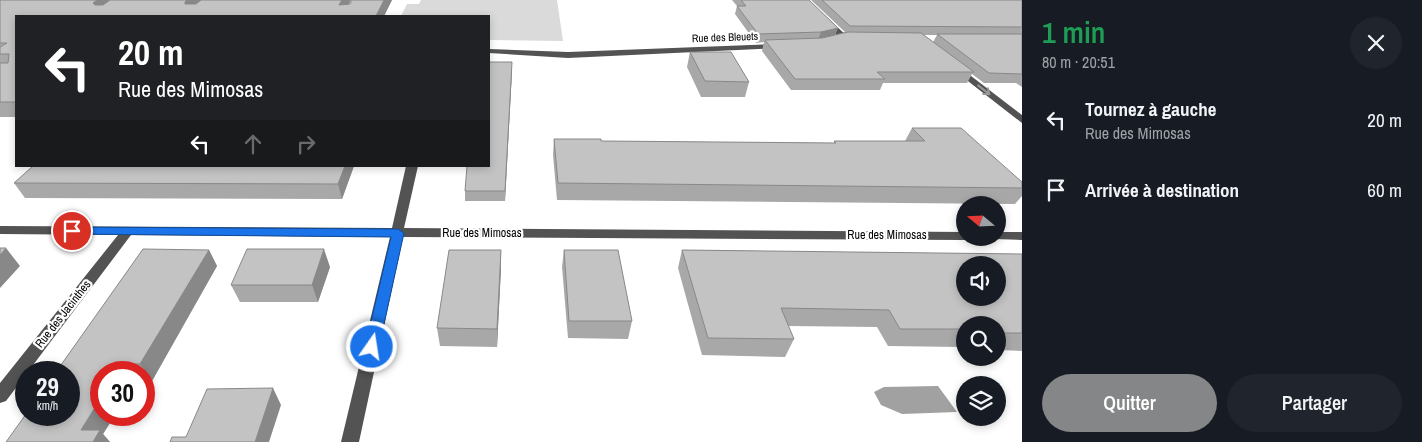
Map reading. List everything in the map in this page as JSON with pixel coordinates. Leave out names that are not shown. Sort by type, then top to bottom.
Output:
[{"type":"street","points":[[804,0],[840,39],[853,38]]},
{"type":"street","name":"Rue des Bleuets","points":[[490,50],[568,55],[789,45]]},
{"type":"street","points":[[948,62],[1022,120]]},
{"type":"street","points":[[350,442],[412,167]]},
{"type":"street","name":"Rue des Mimosas","points":[[0,230],[956,236]]},
{"type":"street","name":"Rue des Jacinthes","points":[[0,396],[127,232]]},
{"type":"street","points":[[1006,236],[1022,236]]},
{"type":"shaded area","points":[[421,0],[557,0],[563,41],[490,40],[490,15],[402,15],[407,4],[419,4]]},
{"type":"shaded area","points":[[938,386],[956,412],[902,414],[881,405],[874,392],[884,387]]},
{"type":"building","points":[[0,0],[97,0],[93,3],[95,5],[103,5],[110,0],[187,0],[185,4],[196,4],[201,0],[342,0],[339,5],[350,4],[352,0],[384,0],[376,15],[15,15],[15,102],[0,102],[0,63],[8,63],[9,54],[0,54],[0,47],[7,43],[0,43]]},
{"type":"building","points":[[741,0],[809,0],[838,28],[821,32],[758,34],[737,6],[746,6]]},
{"type":"building","points":[[822,0],[1022,0],[1022,27],[850,26]]},
{"type":"building","points":[[848,32],[921,33],[974,72],[877,72],[885,79],[795,79],[765,40],[822,38]]},
{"type":"building","points":[[937,34],[1022,34],[1022,74],[989,73]]},
{"type":"building","points":[[690,52],[731,52],[749,82],[705,81]]},
{"type":"building","points":[[490,62],[512,62],[505,191],[465,191],[467,167],[490,167]]},
{"type":"building","points":[[912,128],[961,128],[1022,182],[1022,188],[558,183],[554,139],[836,143],[834,141],[925,141]]},
{"type":"building","points":[[32,167],[345,167],[338,184],[14,183]]},
{"type":"building","points":[[0,248],[6,248],[0,255]]},
{"type":"building","points":[[143,249],[209,250],[142,361],[90,361],[90,416],[81,430],[100,430],[93,442],[6,442],[17,426],[80,426],[80,361],[64,361]]},
{"type":"building","points":[[247,249],[324,249],[312,285],[231,285]]},
{"type":"building","points":[[449,250],[501,250],[497,329],[437,328]]},
{"type":"building","points":[[564,250],[618,250],[632,321],[569,321]]},
{"type":"building","points":[[682,250],[1022,254],[1022,333],[1006,333],[1006,316],[956,316],[956,329],[900,329],[889,310],[781,308],[794,339],[708,338]]},
{"type":"building","points":[[273,388],[255,442],[170,442],[172,437],[186,437],[207,389]]},
{"type":"route","points":[[72,231],[398,233],[372,347]]}]
